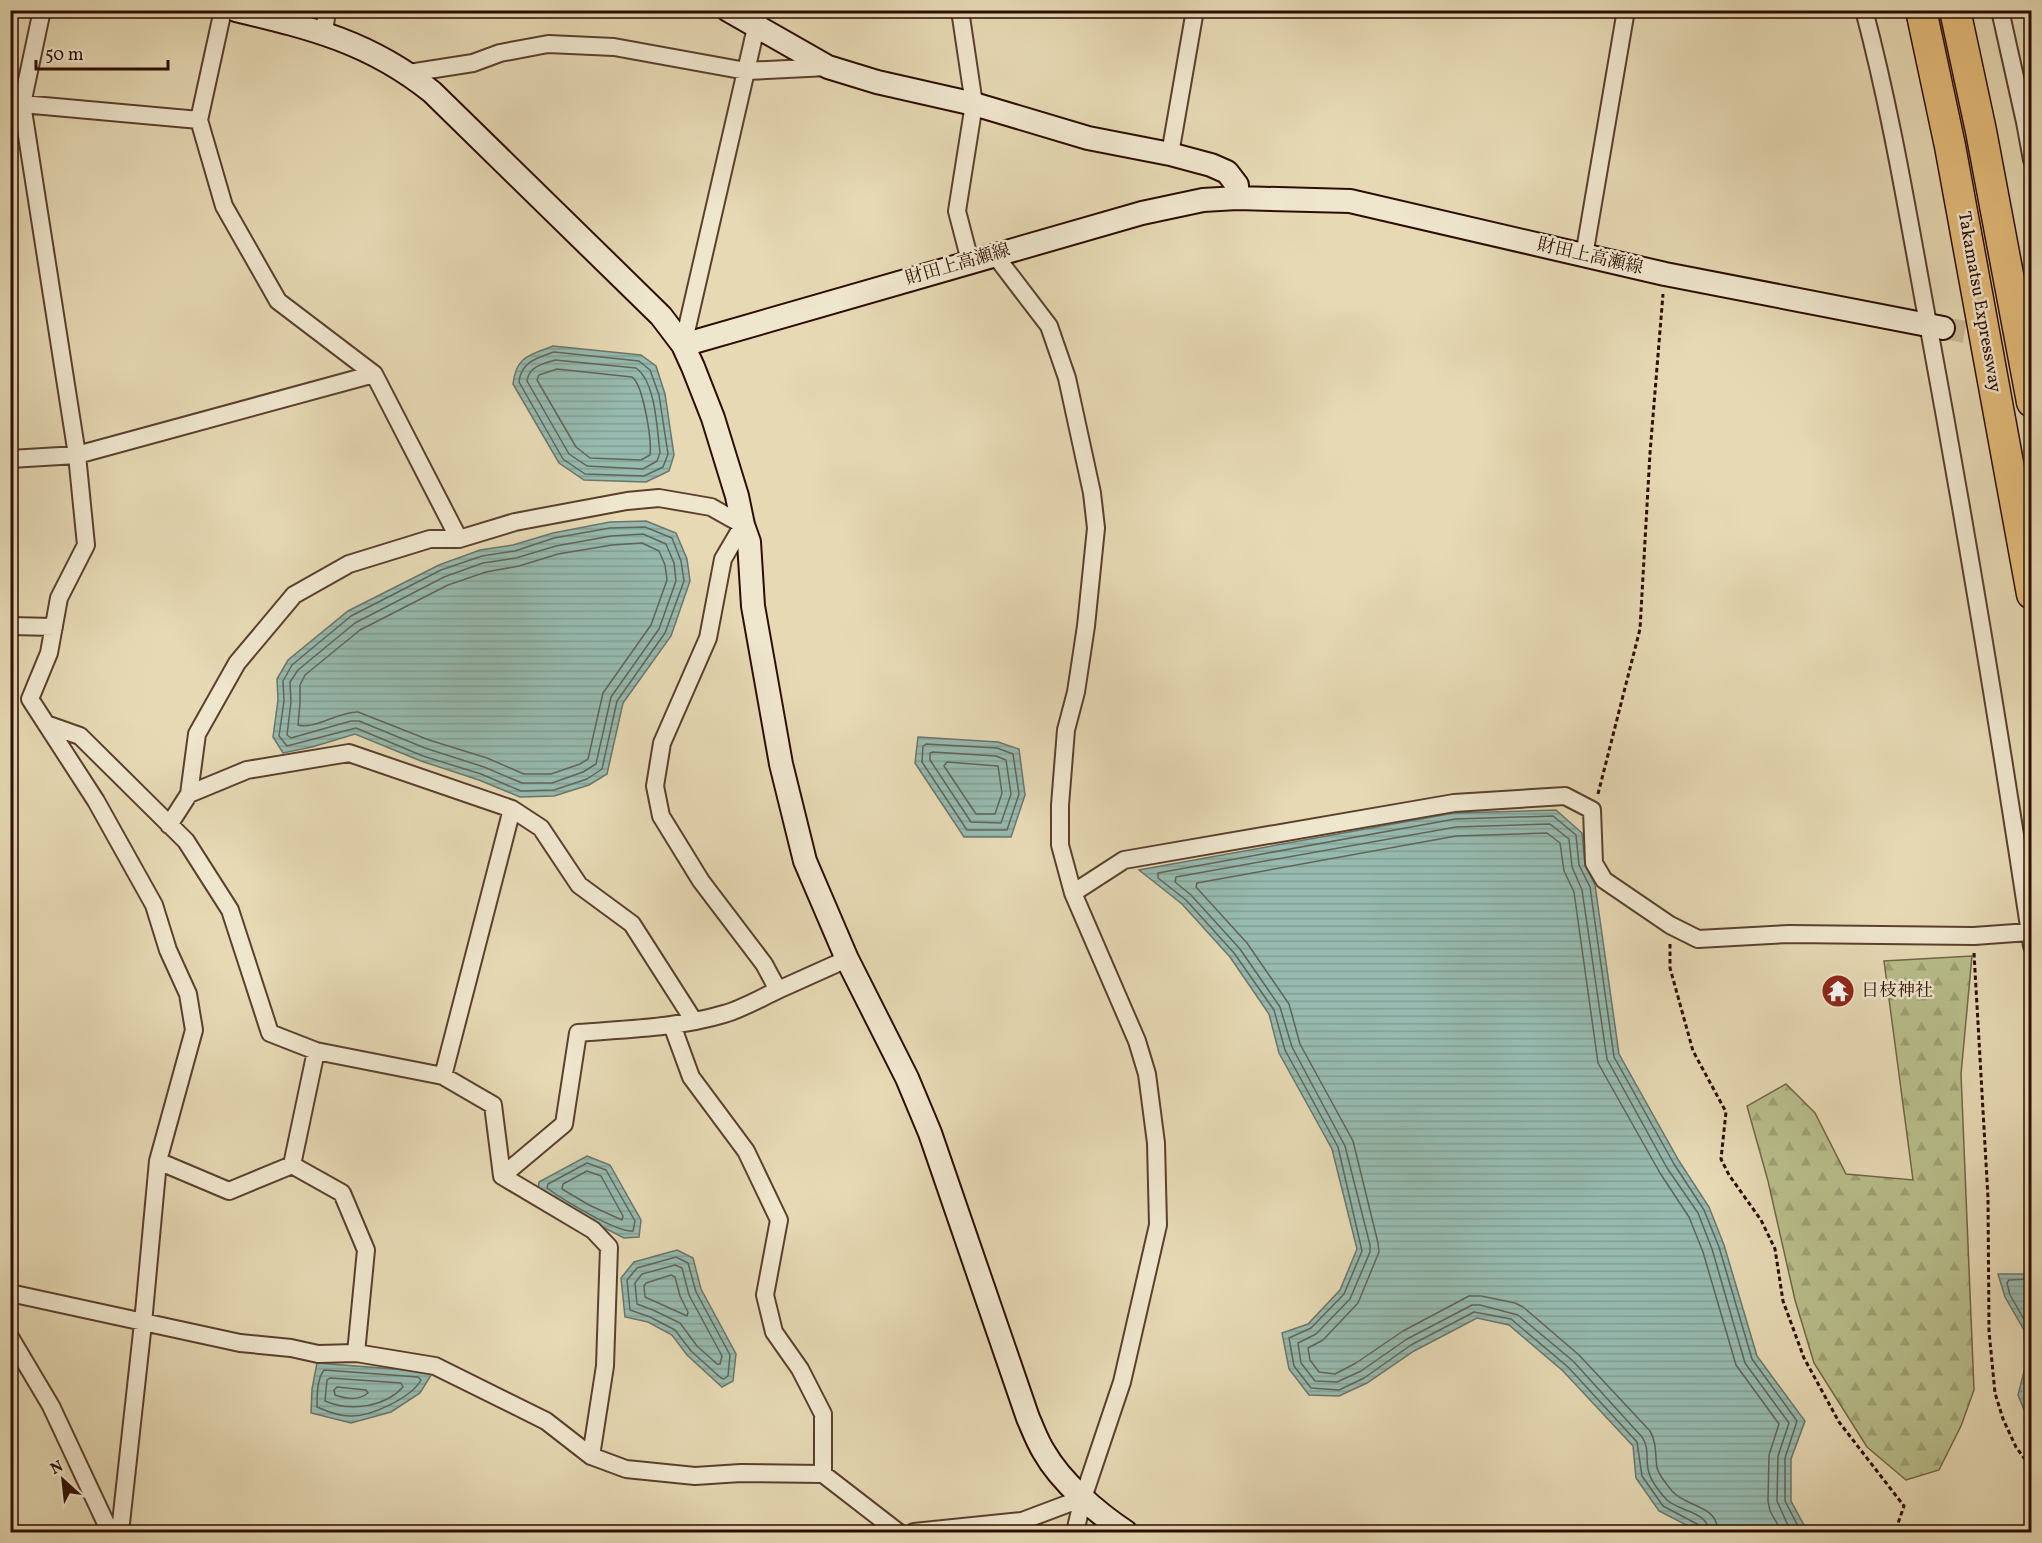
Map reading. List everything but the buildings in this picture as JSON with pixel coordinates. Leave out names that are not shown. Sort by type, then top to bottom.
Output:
[{"type":"highway","name":"Takamatsu Expressway","points":[[1921,10],[1950,146],[2031,594]]},
{"type":"highway","name":"Takamatsu Expressway","points":[[1954,10],[1981,131],[2031,402]]},
{"type":"street","points":[[42,10],[16,105],[77,454],[86,545],[59,598],[49,653],[30,699],[96,801],[154,905],[168,950],[188,994],[194,1030],[158,1161],[120,1533]]},
{"type":"street","points":[[223,10],[199,120],[224,206],[278,301],[374,374],[459,540]]},
{"type":"street","points":[[236,10],[324,33],[359,46],[409,74],[432,92],[653,307],[683,345],[712,418],[749,542],[753,606],[781,764],[805,861],[847,959],[907,1078],[930,1133],[1028,1418],[1044,1452],[1054,1467],[1083,1498],[1126,1533]]},
{"type":"street","points":[[324,33],[327,10]]},
{"type":"street","points":[[728,10],[758,19],[828,67],[877,82],[974,104],[1088,138],[1170,154],[1211,165],[1227,171],[1237,185],[1237,198]]},
{"type":"street","points":[[958,10],[974,104],[957,211],[970,261]]},
{"type":"street","points":[[1170,154],[1196,10]]},
{"type":"street","points":[[1584,256],[1626,10]]},
{"type":"street","points":[[1073,893],[1124,860],[1454,803],[1565,796],[1592,810],[1594,864],[1604,879],[1670,925],[1698,939],[1789,934],[1974,936],[2030,939],[1935,327],[1864,10]]},
{"type":"street","points":[[2000,10],[2025,122],[2031,160]]},
{"type":"street","points":[[683,345],[758,19]]},
{"type":"street","points":[[409,74],[444,66],[472,63],[500,54],[548,44],[614,47],[746,71],[828,67]]},
{"type":"street","points":[[16,105],[199,120]]},
{"type":"street","name":"財田上高瀬線","points":[[683,345],[1142,213],[1203,200],[1237,198],[1350,201],[1665,274],[1935,327]]},
{"type":"street","points":[[994,254],[1049,326],[1067,378],[1092,493],[1096,528],[1086,626],[1076,692],[1066,730],[1060,806],[1060,845],[1073,893],[1137,1041],[1147,1074],[1156,1143],[1158,1225],[1122,1382],[1083,1498],[1075,1533]]},
{"type":"street","points":[[10,459],[77,454],[374,374]]},
{"type":"street","points":[[169,825],[189,794],[197,734],[237,663],[294,595],[349,564],[430,539],[459,540],[515,522],[627,501],[659,498],[711,507],[743,525]]},
{"type":"street","points":[[743,525],[723,559],[708,638],[662,742],[656,786],[661,816],[702,881],[764,964],[778,990]]},
{"type":"street","points":[[10,627],[54,627]]},
{"type":"street","points":[[46,724],[80,736],[186,841],[230,910],[270,1033],[316,1051],[443,1076],[493,1105],[502,1176]]},
{"type":"street","points":[[189,794],[247,770],[349,753],[512,809],[541,828],[579,885],[632,924],[694,1021]]},
{"type":"street","points":[[443,1076],[512,809]]},
{"type":"street","points":[[502,1176],[564,1124],[578,1033],[672,1025],[726,1014],[847,959]]},
{"type":"street","points":[[672,1025],[691,1077],[746,1151],[779,1220],[765,1295],[774,1332],[800,1369],[823,1414],[823,1473]]},
{"type":"street","points":[[292,1165],[316,1051]]},
{"type":"street","points":[[158,1161],[230,1191],[292,1165]]},
{"type":"street","points":[[292,1165],[342,1193],[366,1250],[356,1353]]},
{"type":"street","points":[[502,1176],[593,1230],[609,1247],[605,1366],[591,1456]]},
{"type":"street","points":[[10,1293],[240,1343],[291,1348],[318,1354],[356,1353],[435,1366],[546,1421],[591,1456],[626,1469],[695,1476],[741,1473],[823,1473],[898,1533]]},
{"type":"street","points":[[10,1337],[51,1406],[110,1533]]},
{"type":"street","points":[[914,1533],[1022,1521],[1083,1498]]},
{"type":"path","points":[[1592,810],[1601,786],[1640,629],[1650,453],[1665,274]]},
{"type":"path","points":[[1670,925],[1670,968],[1681,1011],[1693,1051],[1726,1112],[1721,1159],[1729,1175],[1761,1220],[1775,1249],[1783,1300],[1804,1358],[1839,1422],[1904,1506],[1895,1533]]},
{"type":"path","points":[[1974,936],[1988,1198],[1989,1331],[1995,1393],[2003,1419],[2016,1447],[2031,1469]]},
{"type":"green space","points":[[1972,956],[1961,1074],[1974,1390],[1961,1426],[1939,1470],[1906,1480],[1867,1447],[1814,1363],[1795,1300],[1768,1181],[1747,1106],[1786,1084],[1815,1113],[1846,1174],[1913,1180],[1884,961]]},
{"type":"water","points":[[553,346],[641,355],[656,366],[665,394],[674,455],[669,471],[646,482],[584,480],[559,463],[513,384],[521,362]]},
{"type":"water","points":[[646,521],[676,533],[687,559],[690,581],[671,636],[623,703],[607,774],[589,785],[554,796],[520,797],[355,734],[283,753],[273,737],[278,700],[277,679],[288,660],[348,611],[439,565],[480,550],[513,545],[553,533],[610,522]]},
{"type":"water","points":[[918,737],[998,742],[1019,749],[1025,795],[1011,837],[964,837],[915,763]]},
{"type":"water","points":[[1556,810],[1582,833],[1585,864],[1595,885],[1619,1054],[1679,1161],[1709,1207],[1724,1245],[1757,1356],[1805,1421],[1791,1459],[1791,1501],[1805,1527],[1805,1532],[1700,1532],[1659,1511],[1636,1478],[1633,1446],[1563,1371],[1509,1325],[1477,1318],[1414,1351],[1367,1383],[1339,1396],[1309,1395],[1289,1369],[1282,1333],[1308,1324],[1340,1290],[1357,1249],[1332,1149],[1279,1053],[1269,1014],[1230,957],[1182,904],[1139,870],[1454,813]]},
{"type":"water","points":[[587,1156],[610,1165],[641,1220],[639,1237],[624,1238],[538,1190],[539,1182]]},
{"type":"water","points":[[677,1250],[693,1258],[701,1289],[736,1354],[733,1381],[722,1387],[687,1355],[672,1335],[648,1322],[625,1317],[621,1278],[634,1262]]},
{"type":"water","points":[[1998,1274],[2031,1274],[2031,1427],[2018,1395],[2026,1364],[2024,1330],[2005,1297]]},
{"type":"water","points":[[317,1363],[433,1372],[420,1393],[391,1412],[351,1423],[311,1413],[312,1389]]},
{"type":"tunnel","points":[[1943,328],[2032,344]]},
{"type":"place","name":"日枝神社","points":[[1838,991]]}]
